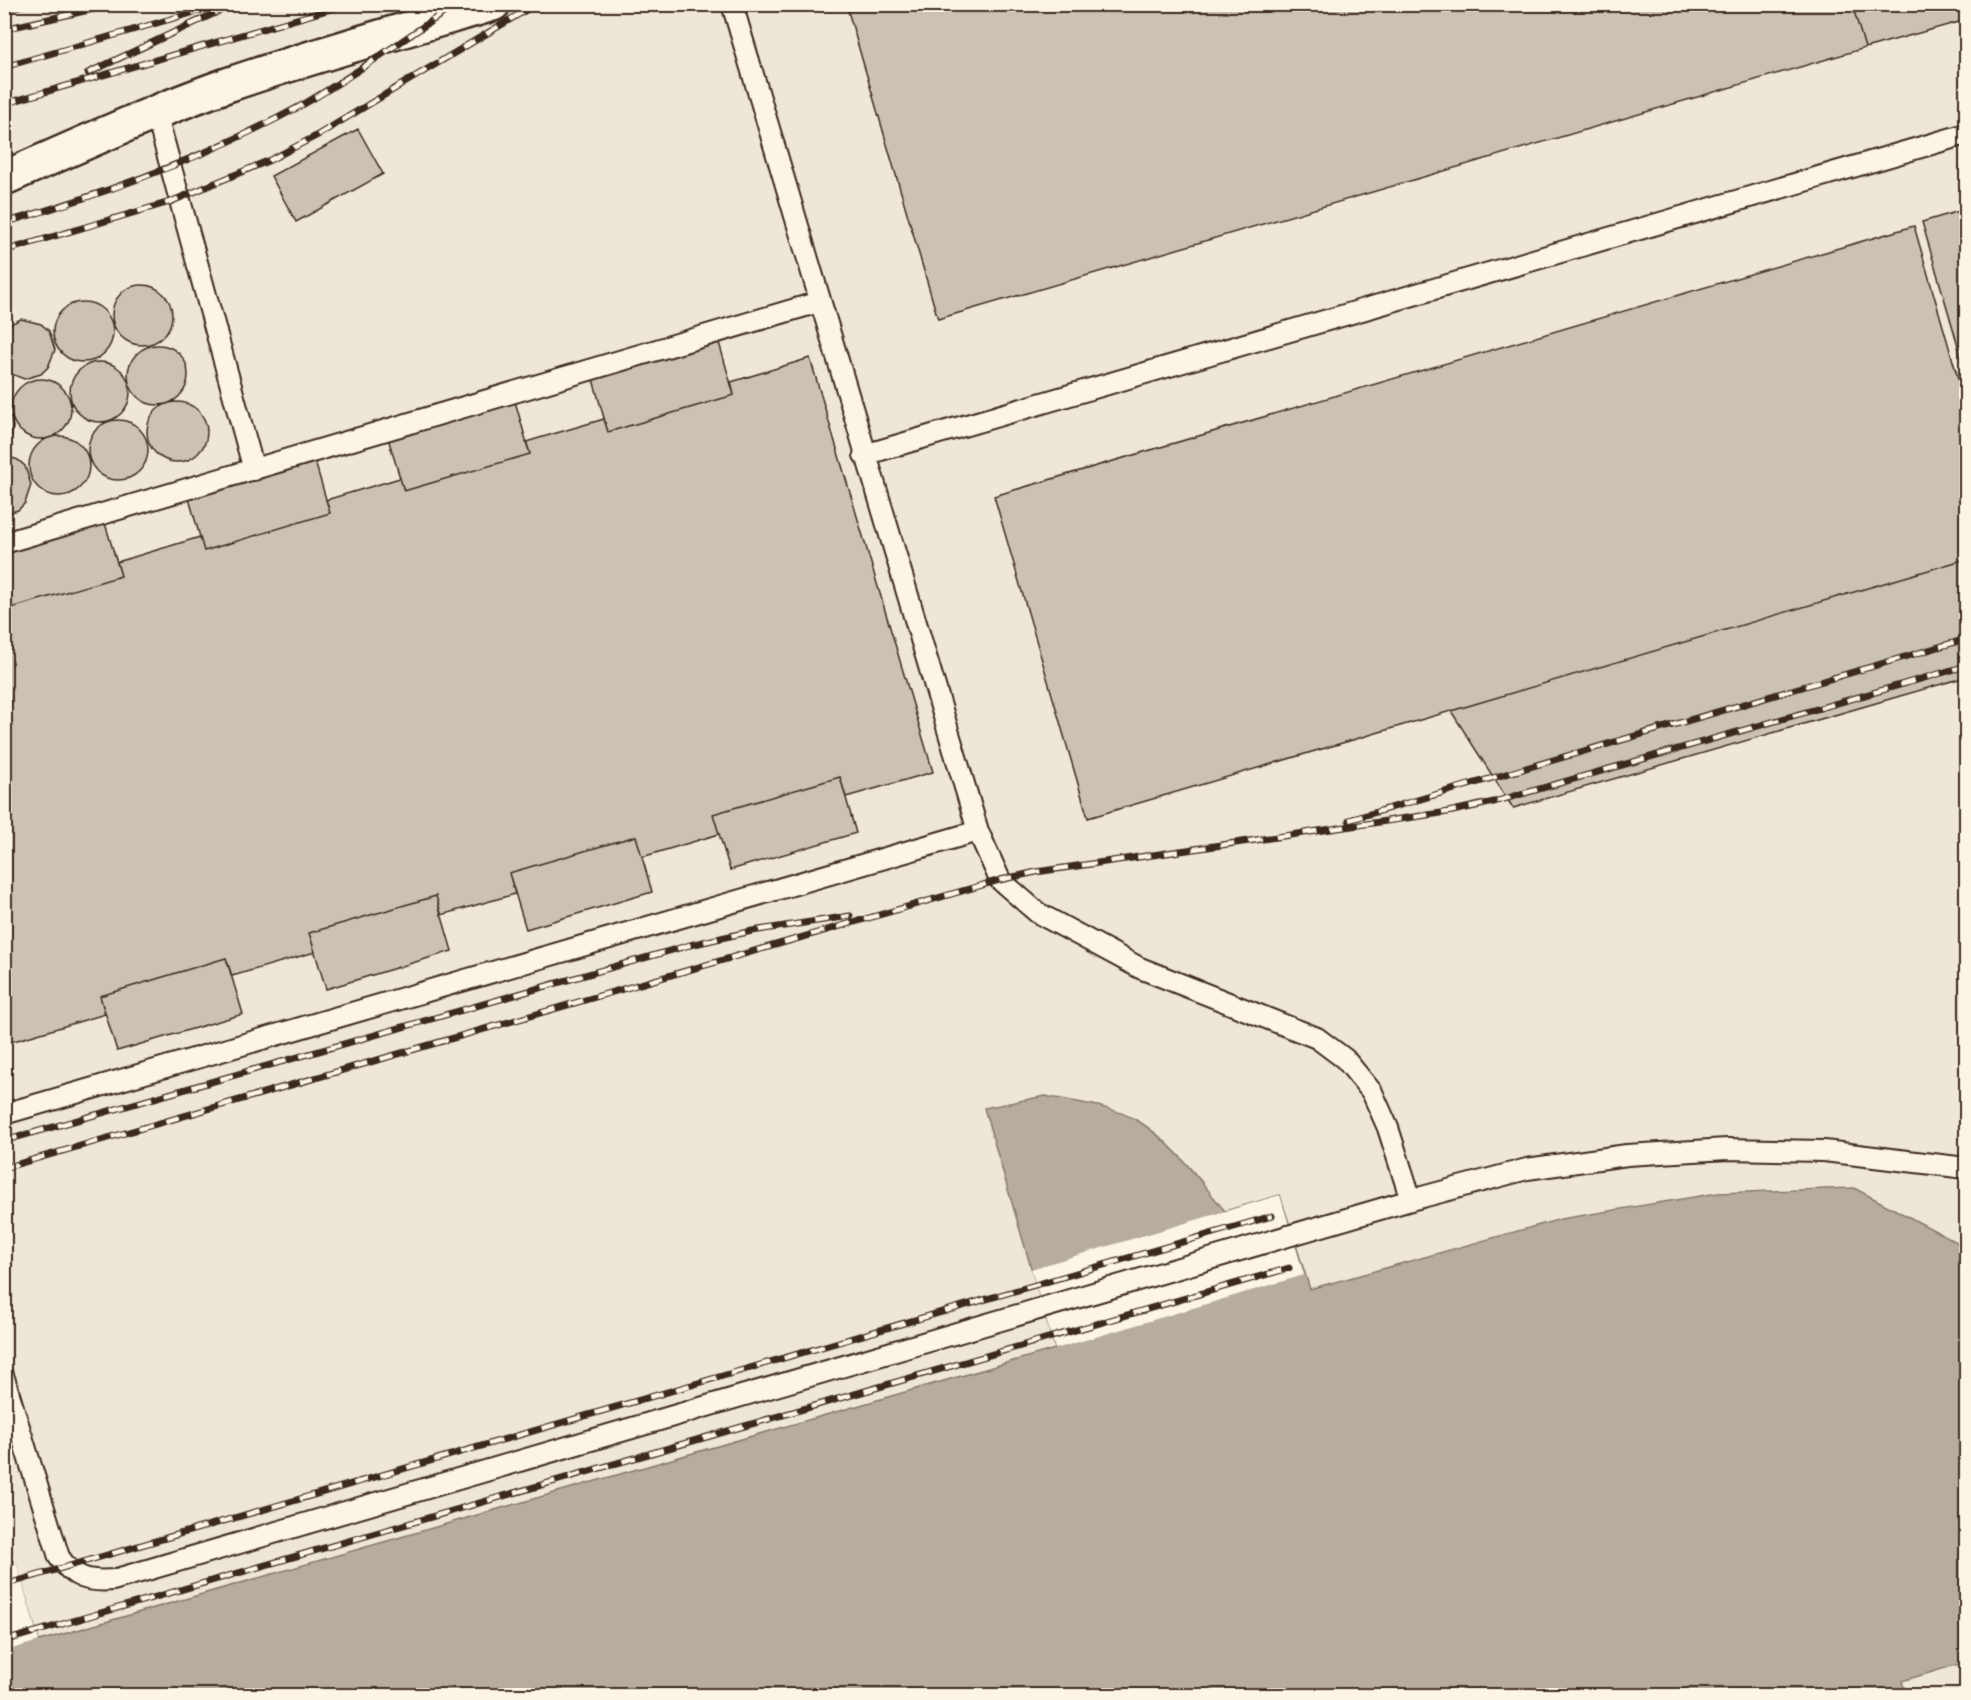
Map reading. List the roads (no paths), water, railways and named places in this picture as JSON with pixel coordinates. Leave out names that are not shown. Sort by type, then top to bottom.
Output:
[{"type":"street","points":[[4,178],[156,112],[304,59],[493,4]]},
{"type":"lane","points":[[732,4],[864,455],[978,831],[1000,880],[1038,913],[1140,968],[1317,1038],[1345,1059],[1372,1092],[1388,1128],[1411,1200]]},
{"type":"lane","points":[[156,112],[254,470]]},
{"type":"lane","points":[[864,455],[1966,134]]},
{"type":"lane","points":[[4,543],[819,302]]},
{"type":"lane","points":[[4,1114],[978,831]]},
{"type":"lane","points":[[4,1378],[59,1557],[68,1571],[82,1578],[113,1580],[1411,1200],[1527,1169],[1627,1155],[1716,1149],[1824,1151],[1966,1168]]},
{"type":"railway","points":[[4,9],[26,4]]},
{"type":"railway","points":[[4,29],[116,4]]},
{"type":"railway","points":[[88,73],[234,4]]},
{"type":"railway","points":[[4,104],[348,4]]},
{"type":"railway","points":[[4,223],[158,172],[268,123],[343,80],[457,4]]},
{"type":"railway","points":[[4,251],[170,202],[270,160],[316,136],[536,4]]},
{"type":"railway","points":[[4,67],[209,8]]},
{"type":"railway","points":[[1349,820],[1966,639]]},
{"type":"railway","points":[[4,1168],[1000,880],[1036,872],[1448,812],[1494,802],[1966,666]]},
{"type":"railway","points":[[4,1141],[690,945],[752,931],[850,916]]},
{"type":"railway","points":[[4,1585],[1272,1216]]},
{"type":"railway","points":[[4,1641],[1289,1268]]},
{"type":"railway","points":[[4,1565],[11,1563]]}]
